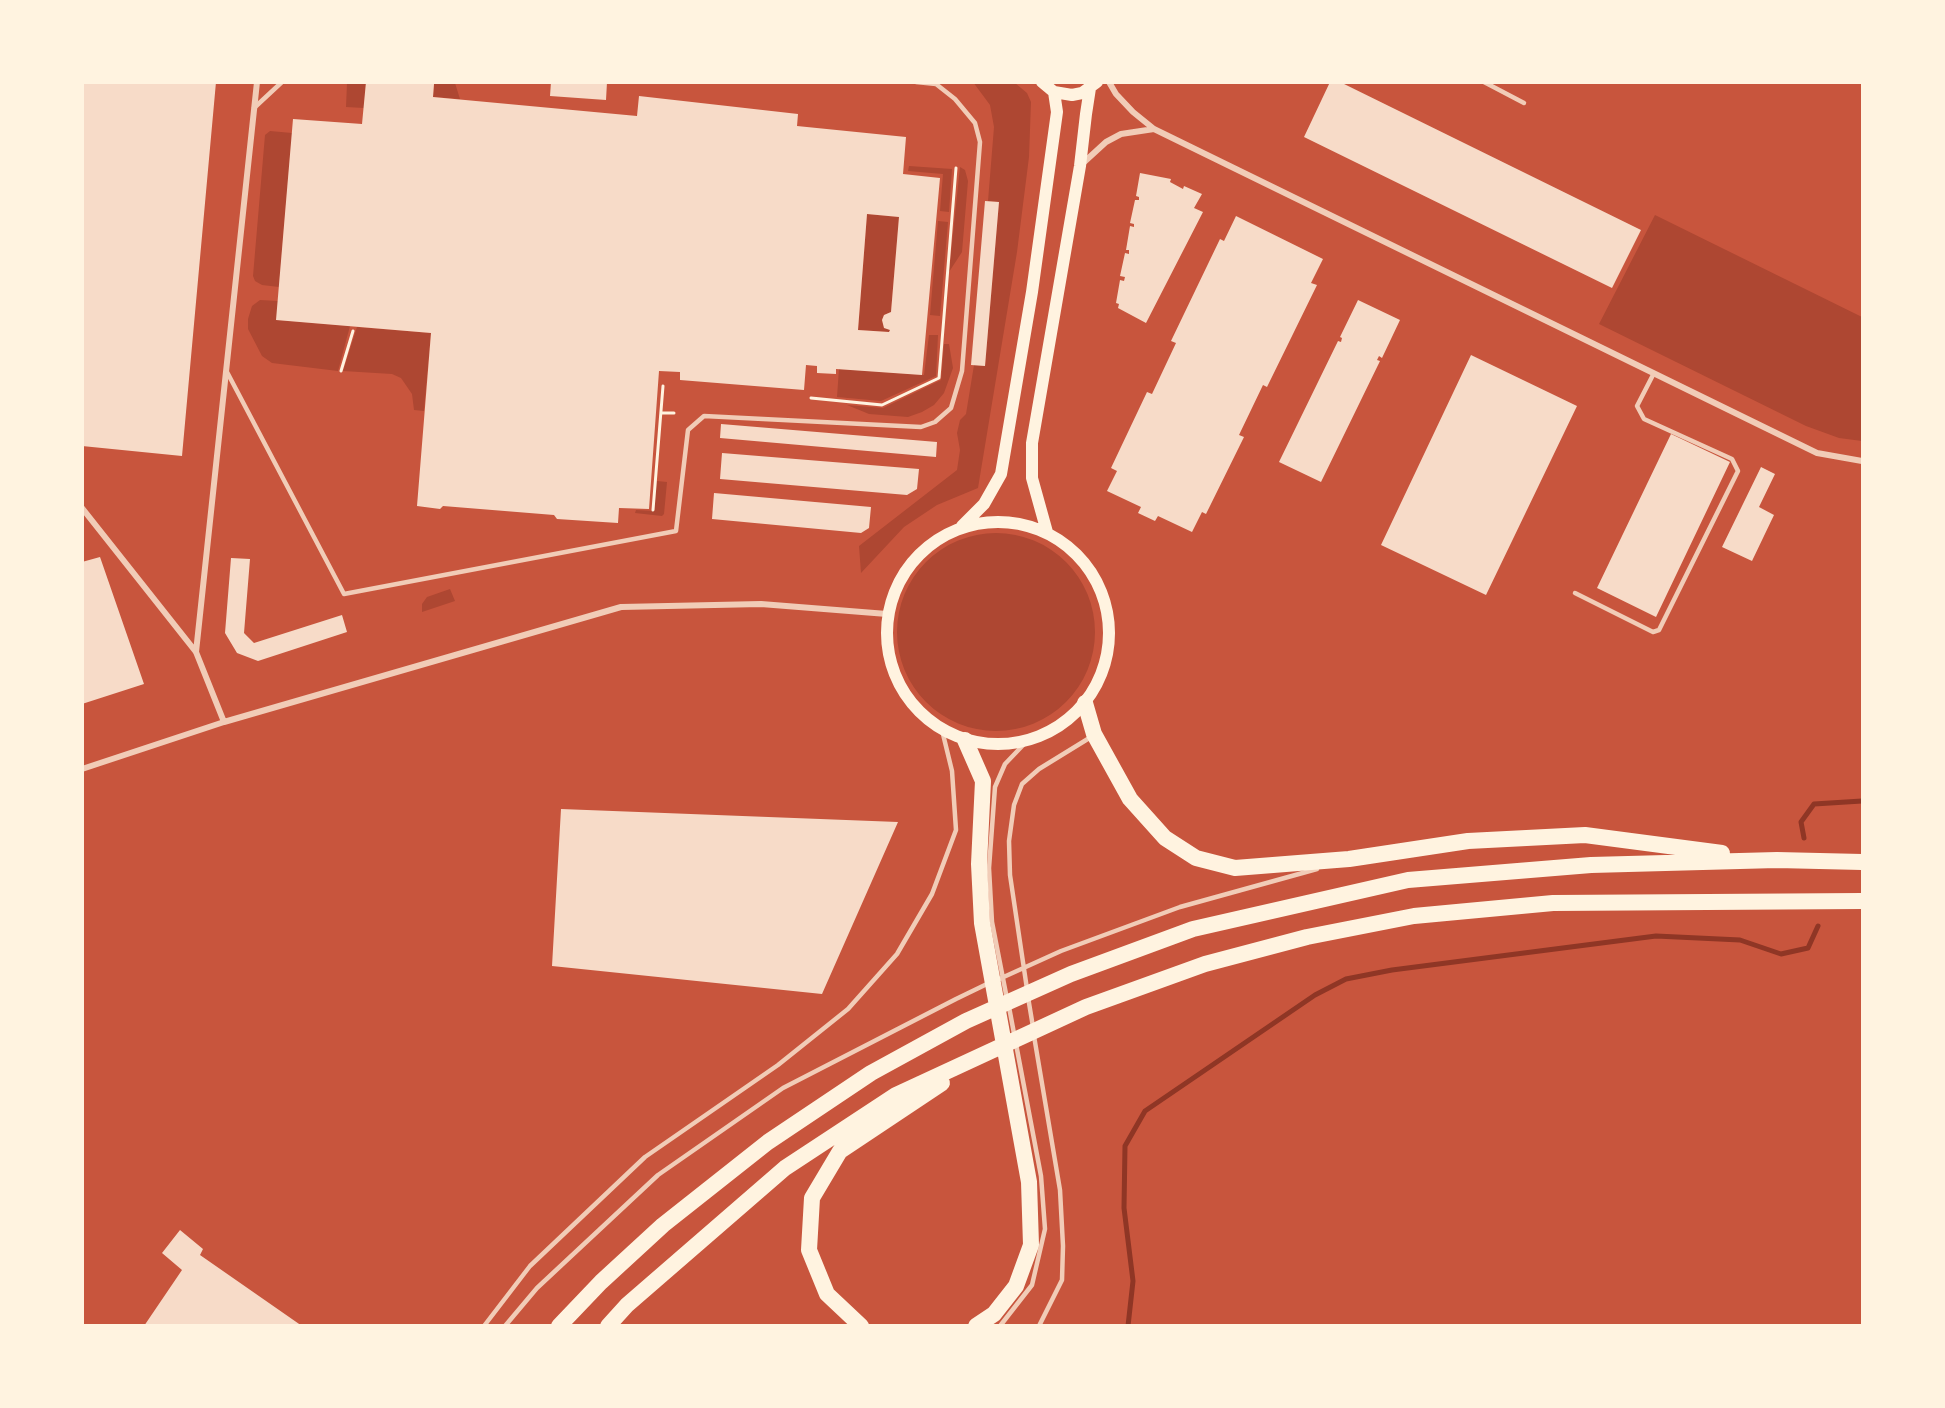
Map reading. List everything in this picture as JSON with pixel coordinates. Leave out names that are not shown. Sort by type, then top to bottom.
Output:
[{"type":"highway","points":[[1084,703],[1094,734],[1130,799],[1165,837],[1196,858],[1235,868],[1348,859],[1468,841],[1585,835],[1776,860]]},
{"type":"highway","points":[[965,740],[983,781],[980,864],[987,922],[1022,1110],[1029,1182],[1031,1245],[1016,1286],[994,1314],[976,1326]]},
{"type":"highway","points":[[560,1326],[601,1282],[663,1225],[768,1142],[871,1073],[966,1021],[1071,974],[1193,929],[1408,880],[1592,864],[1776,860],[1863,862]]},
{"type":"highway","points":[[608,1326],[627,1305],[785,1168],[896,1095],[1086,1007],[1205,964],[1307,937],[1414,916],[1553,903],[1863,901]]},
{"type":"highway","points":[[861,1326],[827,1294],[809,1250],[812,1198],[840,1151],[978,1058]]},
{"type":"main road","points":[[1042,82],[1054,92],[1072,95],[1094,86]]},
{"type":"main road","points":[[1047,532],[1032,478],[1032,443],[1080,166],[1086,114],[1094,86]]},
{"type":"main road","points":[[962,526],[991,521],[1020,523],[1047,532],[1075,552],[1095,578],[1107,609],[1109,642],[1101,675],[1084,703],[1068,720],[1048,733],[1027,741],[996,744],[965,740],[942,729],[915,708],[897,680],[887,648],[887,614],[896,585],[913,560],[935,540],[962,526],[984,504],[1001,474],[1032,292],[1057,112],[1054,92]]},
{"type":"street","points":[[196,652],[257,82]]},
{"type":"street","points":[[1109,82],[1116,94],[1154,129],[1818,453],[1863,461]]},
{"type":"street","points":[[1080,166],[1106,141],[1121,134],[1154,129]]},
{"type":"street","points":[[82,508],[196,652],[224,722]]},
{"type":"street","points":[[82,769],[224,722],[621,607],[761,604],[887,614]]},
{"type":"lane","points":[[254,108],[282,82]]},
{"type":"lane","points":[[226,370],[344,594],[676,531],[688,430],[704,416],[921,428],[935,422],[951,408],[962,371],[980,142],[975,123],[955,99],[936,84],[916,82]]},
{"type":"lane","points":[[1484,82],[1524,103]]},
{"type":"lane","points":[[1575,593],[1653,632],[1659,630],[1738,471],[1732,459],[1644,419],[1637,406],[1654,373]]},
{"type":"lane","points":[[484,1326],[530,1266],[645,1157],[778,1065],[848,1009],[897,954],[932,894],[956,830],[952,771],[942,729]]},
{"type":"lane","points":[[1040,1326],[1062,1280],[1060,1190],[1017,931],[1010,875],[1010,841],[1014,805],[1022,784],[1039,769],[1094,734]]},
{"type":"lane","points":[[987,922],[995,787],[1005,764],[1027,741]]},
{"type":"lane","points":[[505,1326],[537,1288],[658,1175],[783,1088],[956,999],[1061,951],[1180,907],[1348,859]]},
{"type":"lane","points":[[1000,1326],[1032,1285],[1045,1228],[1041,1176],[1022,1110]]},
{"type":"path","points":[[812,398],[882,405],[939,378],[956,168]]},
{"type":"path","points":[[341,371],[353,331]]},
{"type":"path","points":[[653,510],[663,386]]},
{"type":"path","points":[[661,413],[674,413]]},
{"type":"shaded area","points":[[973,82],[1015,83],[1027,93],[1031,102],[1029,157],[1017,252],[978,488],[937,505],[904,527],[861,573],[859,546],[957,470],[960,450],[957,433],[960,420],[966,414],[974,365],[985,366],[999,202],[988,201],[994,127],[990,105]]},
{"type":"shaded area","points":[[347,83],[366,83],[364,108],[346,107]]},
{"type":"shaded area","points":[[421,83],[455,83],[460,99],[433,97],[434,84]]},
{"type":"shaded area","points":[[270,131],[292,133],[279,287],[262,285],[255,281],[253,276],[265,135]]},
{"type":"shaded area","points":[[909,166],[952,169],[949,212],[940,211],[943,174],[908,171]]},
{"type":"shaded area","points":[[960,167],[965,170],[968,181],[962,252],[949,272]]},
{"type":"shaded area","points":[[867,214],[899,217],[891,312],[884,315],[882,320],[884,327],[890,330],[889,332],[858,330]]},
{"type":"shaded area","points":[[1655,215],[1862,317],[1862,441],[1839,438],[1806,426],[1599,324]]},
{"type":"shaded area","points":[[938,221],[948,222],[940,316],[930,315]]},
{"type":"shaded area","points":[[260,300],[278,301],[277,320],[350,326],[338,371],[272,363],[262,356],[248,329],[252,306]]},
{"type":"shaded area","points":[[357,327],[431,333],[424,411],[414,410],[412,394],[401,378],[392,374],[343,371]]},
{"type":"shaded area","points":[[929,335],[938,335],[936,376],[881,401],[837,397],[839,369],[924,375]]},
{"type":"shaded area","points":[[944,344],[949,344],[953,368],[944,393],[934,405],[908,417],[869,414],[847,405],[883,408],[941,380]]},
{"type":"shaded area","points":[[657,481],[667,482],[664,514],[662,516],[635,513],[636,510],[654,511]]},
{"type":"shaded area","points":[[996,533],[1025,537],[1043,545],[1066,562],[1083,585],[1091,603],[1095,632],[1091,661],[1083,679],[1066,702],[1043,719],[1025,727],[996,731],[967,727],[949,719],[926,702],[909,679],[901,661],[897,632],[901,603],[909,585],[926,562],[949,545],[967,537]]},
{"type":"shaded area","points":[[450,589],[455,601],[422,612],[422,604],[427,597]]},
{"type":"building","points":[[82,82],[216,82],[182,456],[82,446]]},
{"type":"building","points":[[366,82],[434,84],[433,97],[637,116],[639,96],[798,114],[797,126],[906,137],[903,174],[940,178],[922,375],[836,369],[836,374],[817,373],[817,366],[806,365],[804,390],[680,380],[680,372],[659,371],[649,509],[619,508],[618,523],[557,519],[554,515],[417,506],[431,333],[276,320],[293,119],[362,124]],"holes":[[[867,214],[899,217],[891,312],[884,315],[882,320],[884,328],[890,330],[889,332],[858,330]]]},
{"type":"building","points":[[551,82],[607,82],[606,100],[550,96]]},
{"type":"building","points":[[1330,82],[1340,82],[1641,230],[1612,288],[1304,137]]},
{"type":"building","points":[[1140,173],[1171,179],[1170,182],[1183,189],[1184,186],[1202,194],[1194,208],[1203,212],[1146,323],[1118,308],[1119,304],[1116,303],[1120,280],[1124,281],[1125,277],[1120,276],[1125,253],[1129,254],[1129,250],[1126,250],[1130,226],[1134,227],[1134,224],[1130,223],[1135,200],[1139,200],[1136,196]]},
{"type":"building","points":[[985,201],[999,202],[985,366],[971,365]]},
{"type":"building","points":[[1236,216],[1323,259],[1311,283],[1317,285],[1267,387],[1263,385],[1239,435],[1244,437],[1206,514],[1202,512],[1192,532],[1158,516],[1155,521],[1138,513],[1141,507],[1107,491],[1117,471],[1111,468],[1147,392],[1152,394],[1176,343],[1171,341],[1220,239],[1224,241]]},
{"type":"building","points":[[1358,300],[1400,320],[1382,358],[1379,356],[1377,360],[1380,361],[1321,482],[1279,462],[1338,341],[1341,342],[1340,337]]},
{"type":"building","points":[[1471,355],[1577,406],[1486,595],[1381,545]]},
{"type":"building","points":[[721,424],[937,442],[936,457],[720,438]]},
{"type":"building","points":[[1671,434],[1730,462],[1656,617],[1597,588]]},
{"type":"building","points":[[722,453],[919,469],[917,489],[907,495],[720,479]]},
{"type":"building","points":[[1761,467],[1775,474],[1759,507],[1774,515],[1752,561],[1722,547]]},
{"type":"building","points":[[714,493],[871,507],[869,528],[861,533],[712,519]]},
{"type":"building","points":[[100,557],[144,684],[82,704],[82,562]]},
{"type":"building","points":[[231,558],[250,559],[244,633],[254,643],[342,615],[347,632],[258,661],[237,653],[225,633]]},
{"type":"building","points":[[561,809],[898,822],[822,994],[552,966]]},
{"type":"building","points":[[180,1230],[203,1249],[200,1255],[302,1326],[144,1326],[182,1270],[162,1253]]},
{"type":"waterway","points":[[1804,838],[1801,822],[1814,804],[1862,801]]},
{"type":"waterway","points":[[1128,1326],[1133,1281],[1124,1208],[1125,1146],[1145,1111],[1315,995],[1346,979],[1392,970],[1656,936],[1740,940],[1781,954],[1808,948],[1818,926]]}]
